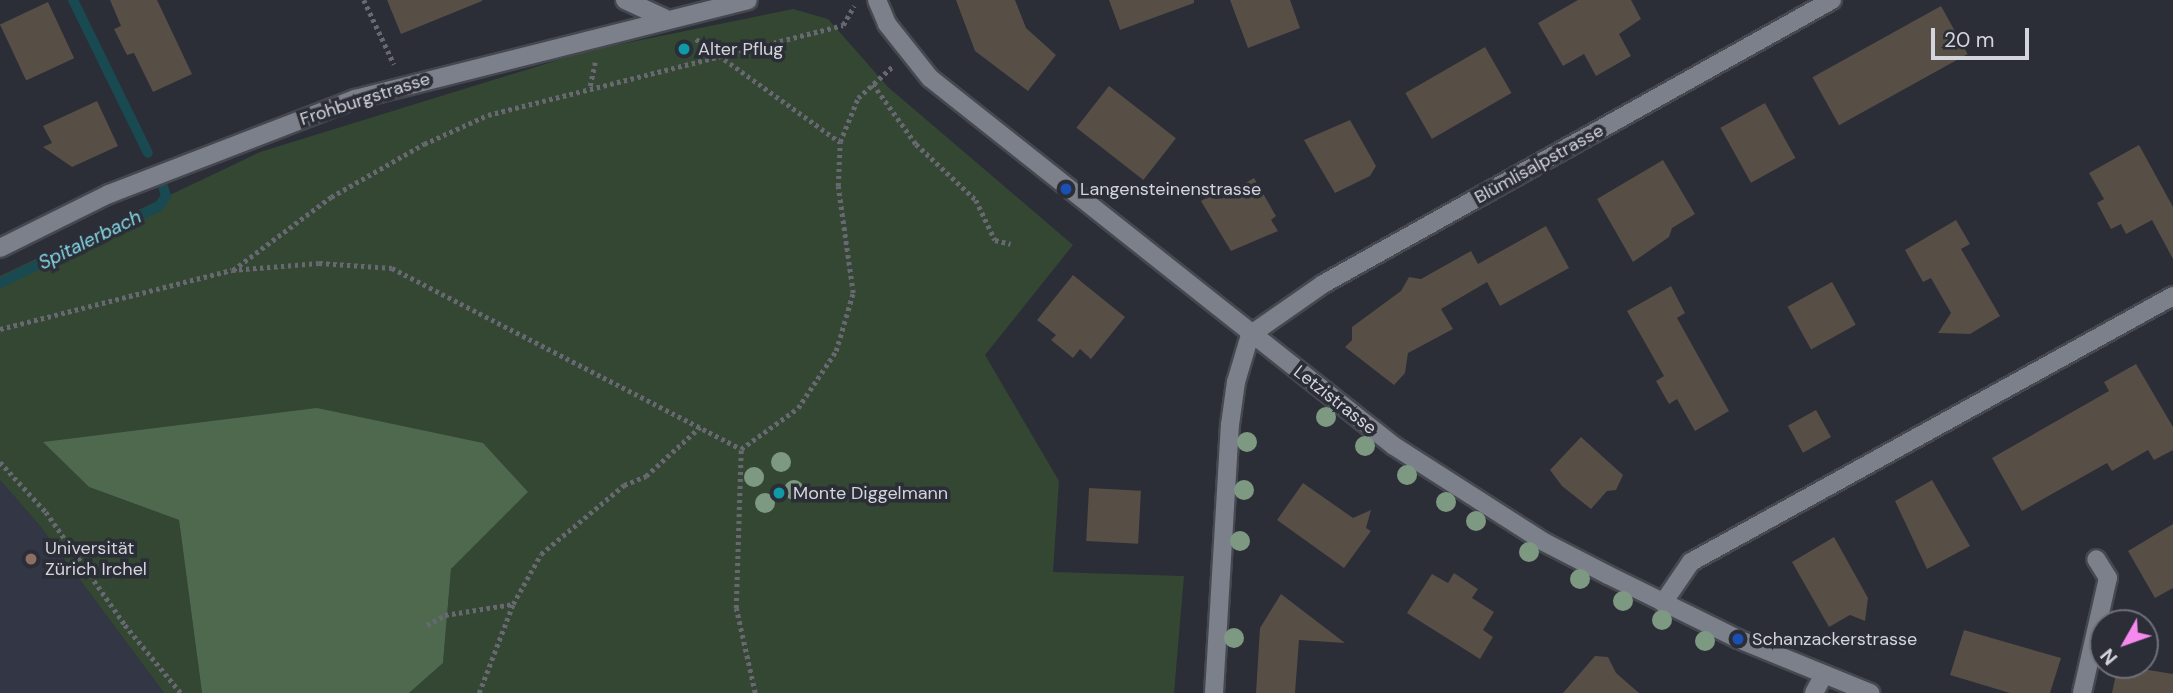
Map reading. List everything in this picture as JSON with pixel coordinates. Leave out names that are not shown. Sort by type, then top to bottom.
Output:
[{"type":"street","points":[[625,0],[664,18]]},
{"type":"street","name":"Frohburgstrasse","points":[[0,248],[159,174],[402,84],[664,18],[748,0]]},
{"type":"street","name":"Letzistrasse","points":[[877,0],[887,24],[930,78],[1250,335],[1394,446],[1544,542],[1663,603],[1870,693]]},
{"type":"street","name":"Blümlisalpstrasse","points":[[1250,335],[1322,284],[1832,0]]},
{"type":"street","points":[[1663,603],[1691,562],[2173,296]]},
{"type":"street","points":[[1214,693],[1230,425],[1236,382],[1250,335]]},
{"type":"street","points":[[2082,693],[2108,578],[2096,559]]},
{"type":"street","points":[[1814,693],[1824,674]]},
{"type":"path","points":[[365,0],[402,84]]},
{"type":"path","points":[[232,271],[331,197],[424,144],[488,115],[536,99],[843,25],[857,0]]},
{"type":"path","points":[[722,56],[840,142]]},
{"type":"path","points":[[741,449],[804,400],[836,351],[847,321],[853,269],[838,186],[840,142],[859,98],[884,73]]},
{"type":"path","points":[[873,83],[916,144],[976,200],[995,240],[1012,244]]},
{"type":"path","points":[[0,330],[232,271],[319,263],[392,268],[741,449]]},
{"type":"path","points":[[479,693],[513,604],[552,544],[624,485],[646,476],[700,427]]},
{"type":"path","points":[[741,449],[736,608],[755,693]]},
{"type":"path","points":[[0,463],[46,512],[125,625],[181,693]]},
{"type":"path","points":[[427,625],[445,615],[513,604]]},
{"type":"shaded area","name":"Universität Zürich Irchel","points":[[0,480],[40,526],[164,693],[0,693]]},
{"type":"green space","points":[[793,9],[828,19],[888,87],[1073,245],[985,355],[1059,481],[1053,572],[1184,576],[1174,693],[409,693],[443,663],[451,569],[528,492],[44,442],[89,487],[179,520],[202,693],[164,693],[40,526],[0,480],[0,276],[260,152],[587,51]]},
{"type":"green space","points":[[317,408],[483,443],[528,492],[451,569],[443,663],[409,693],[202,693],[179,520],[89,487],[43,442]]},
{"type":"building","points":[[110,0],[157,0],[192,74],[153,92],[134,53],[127,55],[114,29],[121,26]]},
{"type":"building","points":[[387,0],[482,0],[482,1],[401,34]]},
{"type":"building","points":[[956,0],[1015,0],[1026,28],[1056,55],[1028,91],[975,51]]},
{"type":"building","points":[[1109,0],[1194,0],[1194,3],[1120,30]]},
{"type":"building","points":[[1230,0],[1290,0],[1300,28],[1248,48]]},
{"type":"building","points":[[1578,0],[1631,0],[1641,19],[1619,34],[1631,56],[1596,76],[1584,54],[1563,66],[1538,23]]},
{"type":"building","points":[[48,2],[74,58],[26,81],[0,24]]},
{"type":"building","points":[[1941,6],[1968,54],[1839,125],[1812,77]]},
{"type":"building","points":[[1485,47],[1512,93],[1432,139],[1405,93]]},
{"type":"building","points":[[1109,86],[1176,138],[1143,180],[1076,128]]},
{"type":"building","points":[[97,101],[118,146],[72,167],[43,147],[52,143],[43,126]]},
{"type":"building","points":[[1765,103],[1796,158],[1751,183],[1720,128]]},
{"type":"building","points":[[1350,120],[1376,166],[1370,176],[1335,193],[1304,140]]},
{"type":"building","points":[[2139,145],[2173,207],[2173,259],[2152,220],[2126,234],[2121,224],[2111,229],[2097,203],[2104,199],[2089,173]]},
{"type":"building","points":[[1663,160],[1695,214],[1672,228],[1669,237],[1633,262],[1597,199]]},
{"type":"building","points":[[1254,178],[1276,216],[1271,220],[1278,231],[1231,251],[1201,201],[1232,183],[1235,189]]},
{"type":"building","points":[[1956,220],[1970,244],[1961,249],[2000,316],[1970,334],[1938,333],[1951,313],[1931,278],[1923,282],[1905,250]]},
{"type":"building","points":[[1546,226],[1569,268],[1500,306],[1487,282],[1441,309],[1453,329],[1408,353],[1405,373],[1394,385],[1345,347],[1352,340],[1352,327],[1401,291],[1409,277],[1421,279],[1471,251],[1478,264]]},
{"type":"building","points":[[1073,275],[1125,317],[1091,359],[1080,349],[1073,358],[1051,340],[1056,335],[1037,320]]},
{"type":"building","points":[[1832,282],[1856,325],[1811,350],[1787,307]]},
{"type":"building","points":[[1671,286],[1685,313],[1677,318],[1729,411],[1695,431],[1677,399],[1669,404],[1656,381],[1664,376],[1627,311]]},
{"type":"building","points":[[2136,364],[2173,427],[2173,450],[2154,460],[2148,450],[2112,471],[2107,463],[2022,511],[1992,458],[2109,391],[2104,382]]},
{"type":"building","points":[[1816,410],[1831,437],[1803,453],[1788,426]]},
{"type":"building","points":[[1581,437],[1623,475],[1616,490],[1607,491],[1591,509],[1562,486],[1550,470]]},
{"type":"building","points":[[1932,480],[1970,546],[1927,569],[1895,501]]},
{"type":"building","points":[[1303,483],[1353,518],[1371,510],[1366,528],[1371,531],[1344,568],[1277,520]]},
{"type":"building","points":[[1089,488],[1141,491],[1138,544],[1086,541]]},
{"type":"building","points":[[2173,524],[2173,588],[2155,598],[2128,551]]},
{"type":"building","points":[[1834,537],[1868,598],[1865,621],[1850,615],[1829,627],[1792,562]]},
{"type":"building","points":[[1454,573],[1478,589],[1472,598],[1494,612],[1483,630],[1493,637],[1480,659],[1407,613],[1432,574],[1448,583]]},
{"type":"building","points":[[1281,594],[1345,643],[1299,640],[1295,693],[1256,693],[1260,628]]},
{"type":"building","points":[[1964,630],[2061,658],[2050,693],[2010,693],[1950,675]]},
{"type":"building","points":[[1595,656],[1608,657],[1616,673],[1639,693],[1563,693]]},
{"type":"building","points":[[2159,672],[2173,674],[2173,693],[2112,693],[2115,679],[2159,679]]},
{"type":"waterway","name":"Spitalerbach","points":[[73,0],[148,153]]},
{"type":"waterway","name":"Spitalerbach","points":[[0,283],[159,206],[166,196],[163,186]]},
{"type":"place","name":"Alter Pflug","points":[[684,49]]},
{"type":"place","name":"Langensteinenstrasse","points":[[1066,189]]},
{"type":"place","name":"Monte Diggelmann","points":[[779,493]]},
{"type":"place","name":"Universität Zürich Irchel","points":[[31,559]]},
{"type":"place","name":"Schanzackerstrasse","points":[[1738,639]]}]
